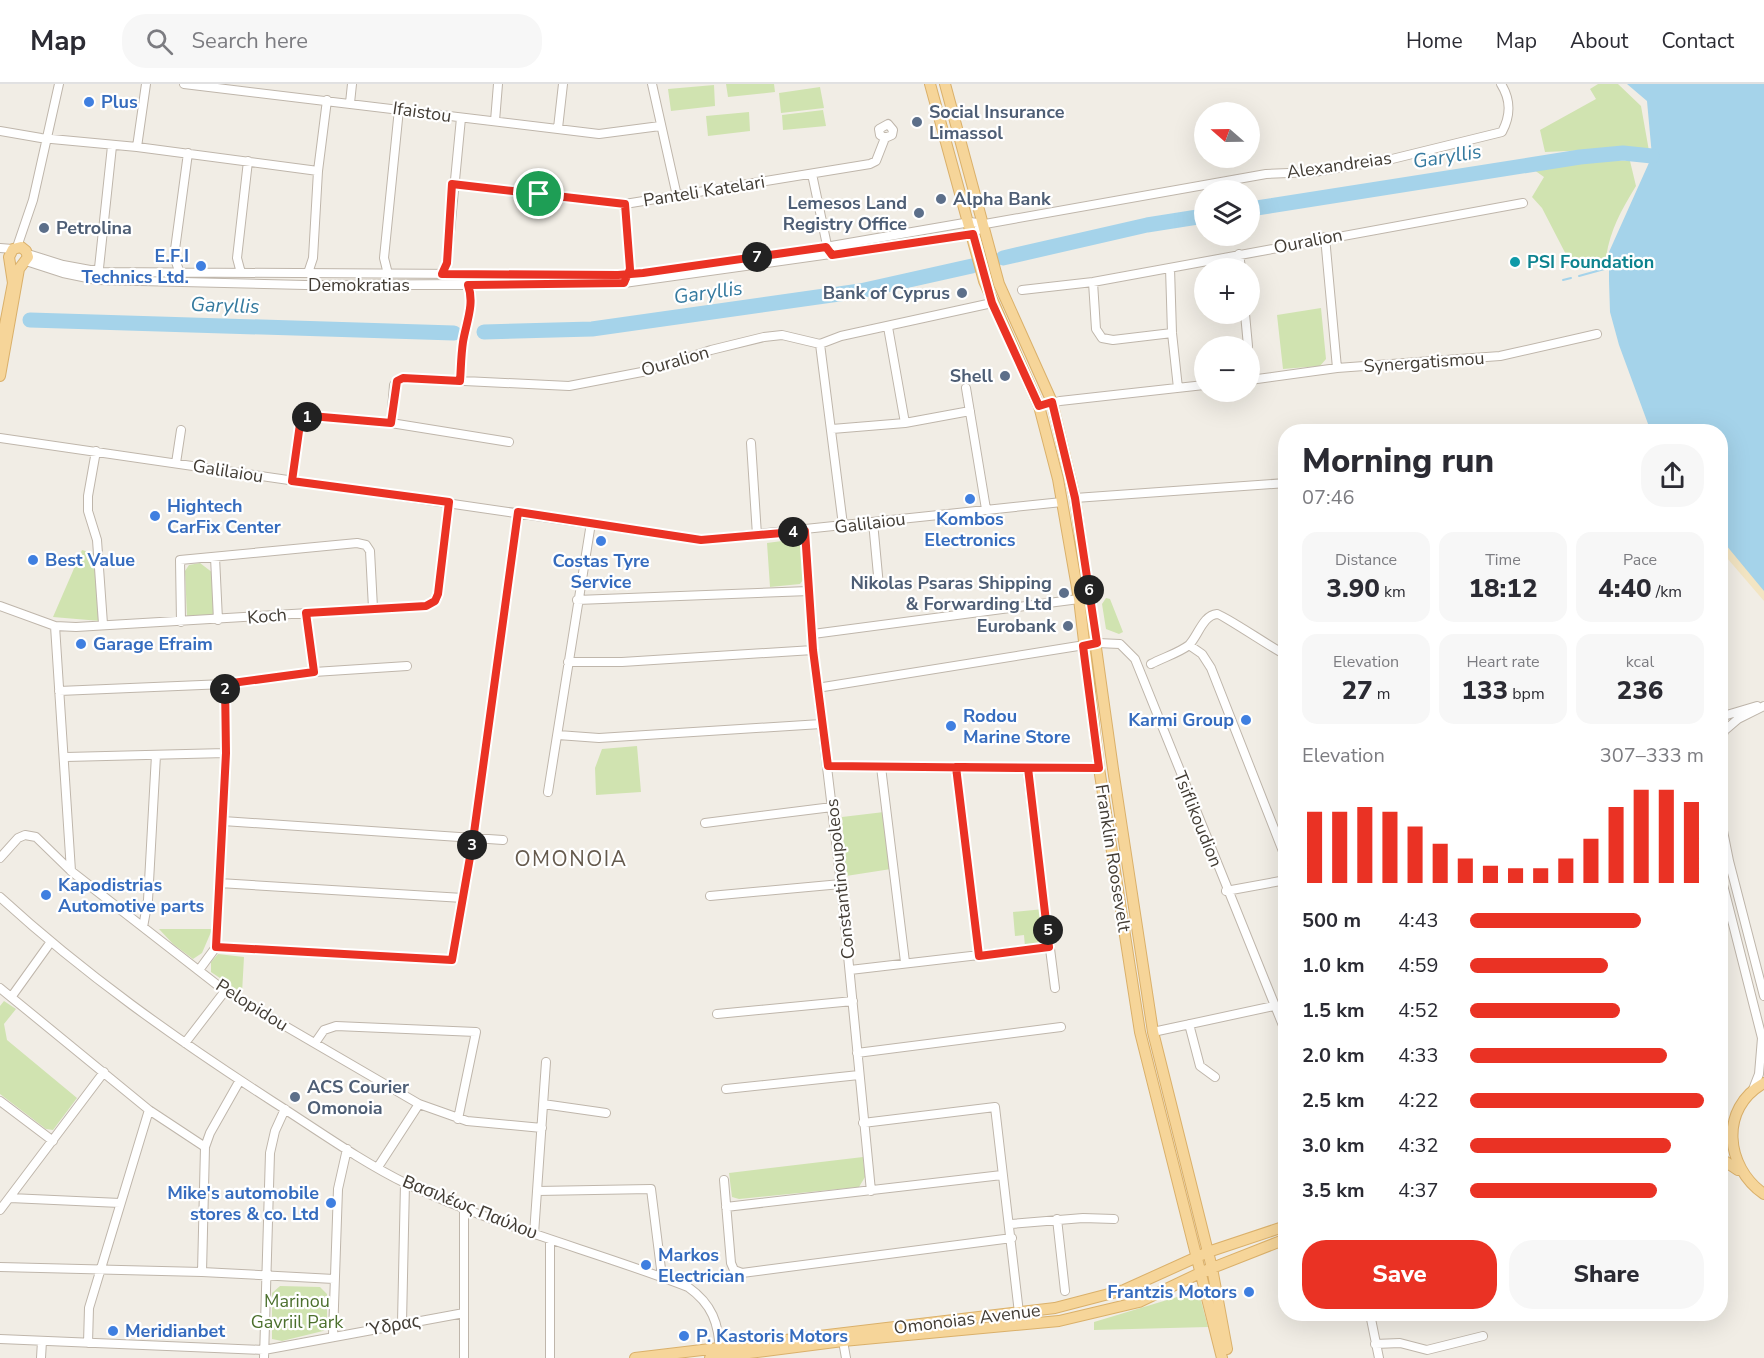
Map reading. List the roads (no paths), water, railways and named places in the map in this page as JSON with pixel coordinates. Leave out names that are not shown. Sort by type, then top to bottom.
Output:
[{"type":"main road","name":"Franklin Roosevelt","points":[[930,84],[992,303],[1039,406],[1062,502],[1079,599],[1099,768],[1140,1032],[1203,1254]]},
{"type":"main road","name":"Franklin Roosevelt","points":[[945,84],[999,284],[1052,402],[1075,498],[1113,769],[1154,1032],[1203,1254],[1229,1358]]},
{"type":"main road","points":[[0,376],[19,256]]},
{"type":"main road","points":[[0,351],[8,321]]},
{"type":"main road","points":[[1744,1177],[1735,1161],[1731,1142],[1733,1123],[1737,1112],[1751,1092],[1764,1083]]},
{"type":"main road","points":[[1728,1127],[1733,1123]]},
{"type":"main road","points":[[1728,1162],[1764,1194]]},
{"type":"main road","name":"Omonoias Avenue","points":[[717,1354],[1055,1308],[1124,1290],[1203,1254],[1278,1229]]},
{"type":"main road","name":"Omonoias Avenue","points":[[635,1358],[717,1354],[1059,1321],[1139,1302],[1207,1270],[1278,1242]]},
{"type":"main road","name":"Franklin Roosevelt","points":[[1207,1270],[1222,1358]]},
{"type":"street","points":[[19,256],[59,84]]},
{"type":"street","points":[[138,147],[146,84]]},
{"type":"street","name":"Ifaistou","points":[[184,84],[607,134],[660,126]]},
{"type":"street","points":[[350,103],[352,84]]},
{"type":"street","points":[[495,120],[498,84]]},
{"type":"street","points":[[558,128],[563,84]]},
{"type":"street","points":[[651,84],[677,196]]},
{"type":"street","name":"Alexandreias","points":[[984,224],[1266,174],[1314,172],[1392,159],[1498,134],[1507,120],[1509,111],[1508,95],[1501,84]]},
{"type":"street","points":[[308,273],[313,258],[318,171],[327,100]]},
{"type":"street","points":[[388,274],[384,258],[399,109]]},
{"type":"street","points":[[442,274],[447,263],[452,184],[461,118]]},
{"type":"street","points":[[0,131],[48,139],[138,147],[318,171]]},
{"type":"street","name":"Panteli Katelari","points":[[452,184],[625,204],[874,163],[885,138]]},
{"type":"street","points":[[92,271],[99,268],[112,146]]},
{"type":"street","points":[[180,273],[174,257],[188,153]]},
{"type":"street","points":[[241,273],[237,258],[248,161]]},
{"type":"street","points":[[812,174],[826,247],[832,255]]},
{"type":"street","name":"Ouralion","points":[[1022,290],[1093,282],[1325,237],[1523,203]]},
{"type":"street","points":[[625,204],[626,279]]},
{"type":"street","name":"Demokratias","points":[[19,256],[92,271],[442,274],[626,279],[970,222],[984,224]]},
{"type":"street","points":[[973,234],[984,224]]},
{"type":"street","name":"Demokratias","points":[[19,256],[63,273],[97,280],[468,285],[626,279],[832,255],[973,234]]},
{"type":"street","points":[[1325,237],[1337,368]]},
{"type":"street","points":[[0,248],[19,256]]},
{"type":"street","points":[[1239,254],[1240,258]]},
{"type":"street","points":[[0,256],[19,256]]},
{"type":"street","points":[[1170,268],[1172,333],[1178,388]]},
{"type":"street","points":[[1093,282],[1096,329],[1102,338],[1113,340],[1172,333]]},
{"type":"street","points":[[460,381],[463,342],[469,317],[471,292],[468,285]]},
{"type":"street","name":"Ouralion","points":[[391,423],[397,381],[403,378],[569,386],[647,371],[711,350],[764,337],[782,335],[820,344],[992,303]]},
{"type":"street","points":[[888,327],[905,423]]},
{"type":"street","name":"Synergatismou","points":[[1260,379],[1337,368],[1500,356],[1597,334]]},
{"type":"street","points":[[820,344],[843,525]]},
{"type":"street","points":[[1039,406],[1052,402],[1194,386]]},
{"type":"street","points":[[966,388],[986,509]]},
{"type":"street","points":[[832,429],[905,423],[970,411]]},
{"type":"street","points":[[292,481],[300,424],[304,418],[311,416],[391,423],[509,442]]},
{"type":"street","points":[[176,463],[181,430]]},
{"type":"street","name":"Galilaiou","points":[[0,438],[701,540],[805,531],[1062,502]]},
{"type":"street","points":[[752,443],[758,535]]},
{"type":"street","points":[[96,451],[88,496],[88,511],[98,540],[104,624]]},
{"type":"street","points":[[1075,498],[1278,484]]},
{"type":"street","name":"Koch","points":[[0,607],[55,626],[181,622],[426,606],[435,601],[449,502]]},
{"type":"street","points":[[216,947],[452,960],[473,840],[518,512]]},
{"type":"street","points":[[873,522],[879,586]]},
{"type":"street","points":[[548,792],[591,523]]},
{"type":"street","name":"Constantinoupoleos","points":[[805,531],[813,650],[841,884],[871,1191]]},
{"type":"street","points":[[181,622],[180,560],[357,543],[366,545],[370,551],[373,608]]},
{"type":"street","points":[[215,556],[218,620]]},
{"type":"street","points":[[577,600],[809,591]]},
{"type":"street","points":[[813,634],[1079,599]]},
{"type":"street","points":[[306,613],[314,672]]},
{"type":"street","points":[[1151,664],[1189,645],[1208,618],[1217,614],[1227,616],[1254,638],[1278,651]]},
{"type":"street","points":[[55,626],[66,757],[71,871]]},
{"type":"street","name":"Tsiflikoudion","points":[[817,688],[1097,643],[1120,644],[1135,659],[1226,891],[1278,1015]]},
{"type":"street","points":[[1189,645],[1202,654],[1211,668],[1278,839]]},
{"type":"street","points":[[567,662],[622,662],[813,650]]},
{"type":"street","points":[[59,692],[225,684],[314,672],[406,666]]},
{"type":"street","points":[[199,970],[216,947],[226,753],[225,684]]},
{"type":"street","points":[[1728,714],[1745,708],[1764,706]]},
{"type":"street","points":[[1728,725],[1764,706]]},
{"type":"street","points":[[558,735],[598,738],[821,724]]},
{"type":"street","points":[[66,757],[226,753]]},
{"type":"street","points":[[143,927],[148,900],[156,754]]},
{"type":"street","points":[[828,766],[1099,768]]},
{"type":"street","points":[[881,767],[905,962]]},
{"type":"street","points":[[956,767],[979,956]]},
{"type":"street","points":[[1028,768],[1055,988]]},
{"type":"street","points":[[705,823],[832,807]]},
{"type":"street","points":[[223,821],[473,840],[503,840]]},
{"type":"street","name":"Pelopidou","points":[[0,858],[18,838],[25,835],[36,837],[71,871],[225,991],[419,1104],[458,1119],[542,1128]]},
{"type":"street","points":[[1728,856],[1764,996]]},
{"type":"street","points":[[1226,891],[1278,881]]},
{"type":"street","points":[[219,883],[463,898]]},
{"type":"street","points":[[710,896],[841,884]]},
{"type":"street","name":"Βασιλέως Παύλου","points":[[0,897],[50,943],[185,1044],[347,1149],[405,1183],[464,1209],[688,1287],[705,1299],[713,1313],[717,1354]]},
{"type":"street","points":[[1728,904],[1762,1038],[1759,1074],[1751,1092]]},
{"type":"street","points":[[12,996],[50,943]]},
{"type":"street","points":[[850,970],[1049,947]]},
{"type":"street","points":[[1,991],[12,996],[149,1110],[206,1147]]},
{"type":"street","points":[[185,1044],[225,991]]},
{"type":"street","points":[[717,1014],[853,1001]]},
{"type":"street","points":[[1154,1032],[1274,1006]]},
{"type":"street","points":[[1189,1024],[1200,1066],[1215,1077]]},
{"type":"street","points":[[315,1043],[324,1030],[336,1026],[476,1032],[458,1119]]},
{"type":"street","points":[[857,1053],[1061,1027]]},
{"type":"street","points":[[534,1234],[546,1062]]},
{"type":"street","points":[[0,1210],[104,1072]]},
{"type":"street","points":[[726,1089],[859,1075]]},
{"type":"street","points":[[202,1272],[206,1147],[210,1133],[240,1080]]},
{"type":"street","points":[[1,1102],[53,1141]]},
{"type":"street","points":[[378,1167],[419,1104]]},
{"type":"street","points":[[543,1104],[606,1113]]},
{"type":"street","points":[[863,1123],[995,1107],[1002,1175],[1011,1224],[1019,1313]]},
{"type":"street","points":[[264,1354],[264,1276],[270,1153],[285,1109]]},
{"type":"street","points":[[88,1342],[90,1308],[149,1110]]},
{"type":"street","points":[[333,1335],[338,1189],[347,1149]]},
{"type":"street","points":[[726,1207],[1002,1175]]},
{"type":"street","points":[[724,1180],[731,1263],[734,1270],[742,1273],[1012,1238]]},
{"type":"street","points":[[402,1323],[405,1183]]},
{"type":"street","points":[[537,1191],[651,1189],[662,1277]]},
{"type":"street","points":[[10,1198],[120,1203]]},
{"type":"street","points":[[464,1209],[464,1358]]},
{"type":"street","points":[[1011,1224],[1057,1219],[1114,1219]]},
{"type":"street","points":[[1057,1219],[1065,1291]]},
{"type":"street","points":[[550,1240],[550,1358]]},
{"type":"street","points":[[0,1266],[101,1271],[202,1272],[334,1279]]},
{"type":"street","name":"Ύδρας","points":[[0,1339],[88,1342],[264,1354],[333,1335],[464,1312]]},
{"type":"street","points":[[1371,1321],[1379,1358]]},
{"type":"street","points":[[1376,1344],[1400,1342],[1427,1350],[1484,1336]]},
{"type":"street","points":[[41,1358],[42,1341]]},
{"type":"street","points":[[843,1341],[846,1358]]},
{"type":"water","points":[[1627,84],[1764,84],[1764,591],[1728,547],[1728,424],[1648,424],[1619,345],[1610,312],[1609,252],[1652,156],[1647,101]]},
{"type":"waterway","name":"Garyllis","points":[[1260,207],[1580,157],[1623,153],[1652,156]]},
{"type":"waterway","name":"Garyllis","points":[[1003,258],[1147,225],[1194,218]]},
{"type":"waterway","name":"Garyllis","points":[[484,332],[592,329],[860,291],[972,266]]},
{"type":"waterway","points":[[1579,276],[1608,268]]},
{"type":"waterway","points":[[1563,280],[1571,278]]},
{"type":"waterway","name":"Garyllis","points":[[30,320],[454,333]]},
{"type":"place","name":"Plus","points":[[89,102]]},
{"type":"place","name":"Social Insurance Limassol","points":[[917,122]]},
{"type":"place","name":"Alpha Bank","points":[[941,199]]},
{"type":"place","name":"Lemesos Land Registry Office","points":[[919,213]]},
{"type":"place","name":"Petrolina","points":[[44,228]]},
{"type":"place","name":"PSI Foundation","points":[[1515,262]]},
{"type":"place","name":"E.F.I Technics Ltd.","points":[[201,266]]},
{"type":"place","name":"Bank of Cyprus","points":[[962,293]]},
{"type":"place","name":"Shell","points":[[1005,376]]},
{"type":"place","name":"Kombos Electronics","points":[[970,499]]},
{"type":"place","name":"Hightech CarFix Center","points":[[155,516]]},
{"type":"place","name":"Costas Tyre Service","points":[[601,541]]},
{"type":"place","name":"Best Value","points":[[33,560]]},
{"type":"place","name":"Nikolas Psaras Shipping & Forwarding Ltd","points":[[1064,593]]},
{"type":"place","name":"Eurobank","points":[[1068,626]]},
{"type":"place","name":"Garage Efraim","points":[[81,644]]},
{"type":"place","name":"Karmi Group","points":[[1246,720]]},
{"type":"place","name":"Rodou Marine Store","points":[[951,726]]},
{"type":"place","name":"Kapodistrias Automotive parts","points":[[46,895]]},
{"type":"place","name":"ACS Courier Omonoia","points":[[295,1097]]},
{"type":"place","name":"Mike's automobile stores & co. Ltd","points":[[331,1203]]},
{"type":"place","name":"Markos Electrician","points":[[646,1265]]},
{"type":"place","name":"Frantzis Motors","points":[[1249,1292]]},
{"type":"place","name":"Meridianbet","points":[[113,1331]]},
{"type":"place","name":"P. Kastoris Motors","points":[[684,1336]]},
{"type":"district","name":"OMONOIA","points":[[571,859]]},
{"type":"park label","name":"Marinou Gavriil Park","points":[[297,1311]]}]
